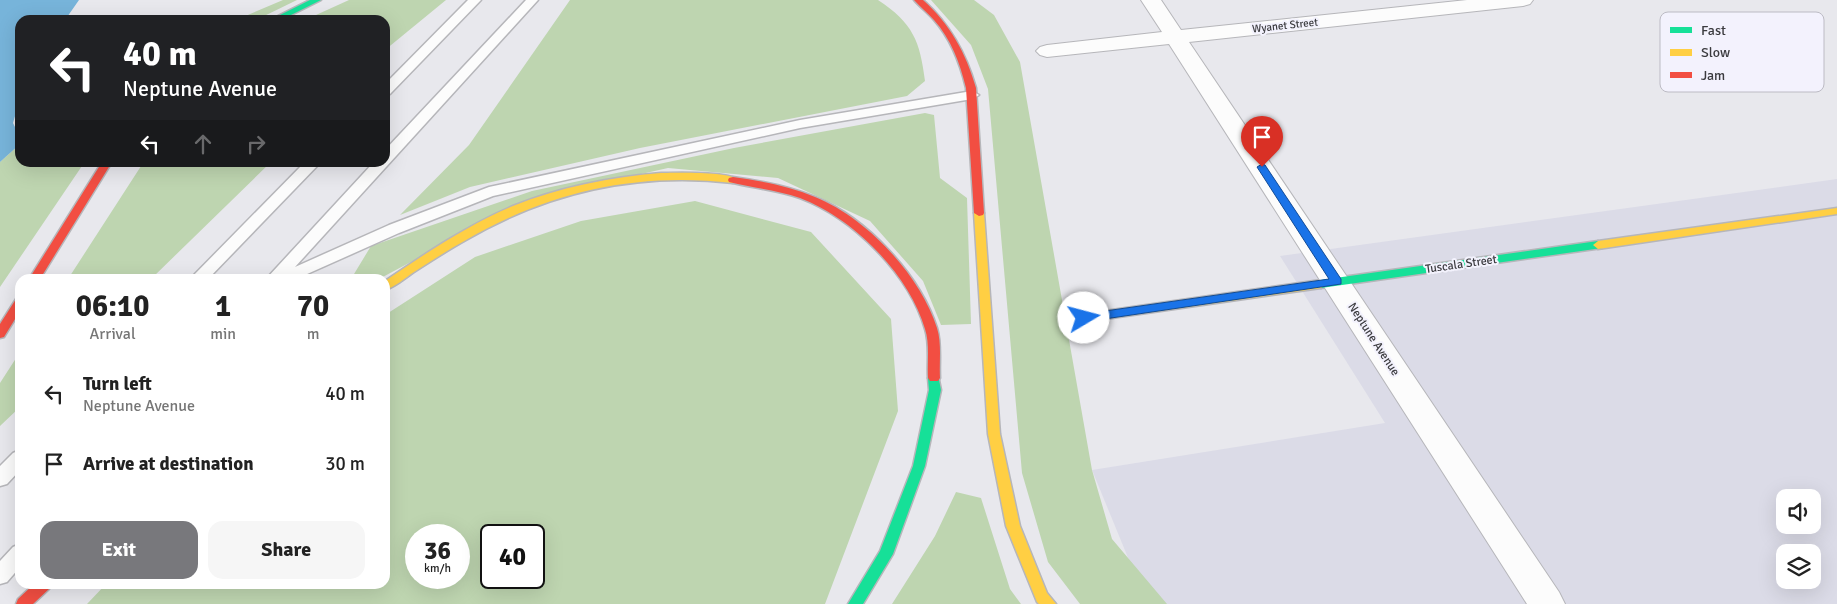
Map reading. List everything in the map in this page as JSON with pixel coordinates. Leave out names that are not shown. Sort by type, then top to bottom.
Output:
[{"type":"main road","points":[[285,15],[317,0]]},
{"type":"main road","points":[[918,0],[948,27],[964,56],[972,95],[994,434],[1012,526],[1042,597],[1049,604]]},
{"type":"main road","points":[[37,274],[104,167]]},
{"type":"main road","points":[[390,283],[436,252],[511,212],[576,189],[650,175],[709,176],[762,184],[820,204],[867,235],[905,276],[930,329],[935,390],[919,466],[886,554],[855,604]]},
{"type":"main road","name":"Tuscala Street","points":[[1084,318],[1837,211]]},
{"type":"main road","points":[[0,334],[15,310]]},
{"type":"main road","points":[[23,604],[39,589]]},
{"type":"street","name":"Neptune Avenue","points":[[1151,0],[1547,604]]},
{"type":"street","name":"Wyanet Street","points":[[1047,51],[1523,0]]},
{"type":"lane","points":[[390,86],[475,0]]},
{"type":"lane","points":[[390,154],[532,0]]},
{"type":"lane","points":[[292,274],[394,229],[489,192],[800,124],[972,95]]},
{"type":"lane","points":[[203,274],[309,167]]},
{"type":"lane","points":[[279,274],[377,167]]},
{"type":"lane","points":[[0,478],[15,463]]},
{"type":"lane","points":[[0,575],[15,558]]},
{"type":"shaded area","points":[[1837,179],[1837,604],[1147,604],[1092,470],[1385,423],[1280,256]]},
{"type":"green space","points":[[283,0],[297,0],[266,15],[248,15]]},
{"type":"green space","points":[[349,0],[446,0],[390,46],[390,15],[316,15]]},
{"type":"green space","points":[[570,0],[878,0],[890,8],[913,34],[920,55],[925,81],[907,96],[640,148],[470,187],[400,215],[469,145]]},
{"type":"green space","points":[[931,0],[974,0],[994,15],[1020,62],[1092,470],[1112,539],[1167,604],[1080,604],[1048,562],[1022,473],[988,89],[971,45]]},
{"type":"green space","points":[[925,113],[934,115],[940,178],[967,198],[971,324],[941,325],[923,281],[870,221],[778,178],[668,168],[529,199],[388,274],[354,274],[371,246],[532,191],[734,148]]},
{"type":"green space","points":[[15,148],[15,167],[81,167],[0,287],[0,162]]},
{"type":"green space","points":[[140,167],[266,167],[156,274],[71,274]]},
{"type":"green space","points":[[695,201],[811,232],[891,319],[898,411],[825,604],[87,604],[101,589],[390,589],[390,312],[475,257],[581,221]]},
{"type":"green space","points":[[15,360],[15,412],[0,426],[0,383]]},
{"type":"green space","points":[[956,492],[981,498],[1010,589],[1021,604],[892,604],[935,536]]},
{"type":"water","points":[[0,0],[79,0],[68,15],[15,15],[15,116],[13,123],[15,127],[15,148],[0,162]]},
{"type":"traffic: fast","points":[[285,15],[317,0]]},
{"type":"traffic: fast","points":[[1321,284],[1598,245]]},
{"type":"traffic: fast","points":[[855,604],[886,554],[919,466],[935,390],[934,378]]},
{"type":"traffic: slow","points":[[390,283],[446,247],[494,220],[523,206],[569,192],[615,181],[661,176],[709,177],[733,180]]},
{"type":"traffic: slow","points":[[1598,245],[1837,211]]},
{"type":"traffic: slow","points":[[979,213],[994,434],[1013,526],[1042,597],[1049,604]]},
{"type":"traffic: slow","points":[[1084,318],[1321,284]]},
{"type":"traffic: jam","points":[[918,0],[929,9],[946,29],[958,50],[971,88],[979,213]]},
{"type":"traffic: jam","points":[[37,274],[104,167]]},
{"type":"traffic: jam","points":[[733,180],[779,189],[812,199],[840,215],[873,241],[901,273],[923,309],[932,334],[934,378]]},
{"type":"traffic: jam","points":[[0,334],[15,310]]},
{"type":"traffic: jam","points":[[23,604],[39,589]]},
{"type":"route","points":[[1084,318],[1337,282],[1262,167]]}]
